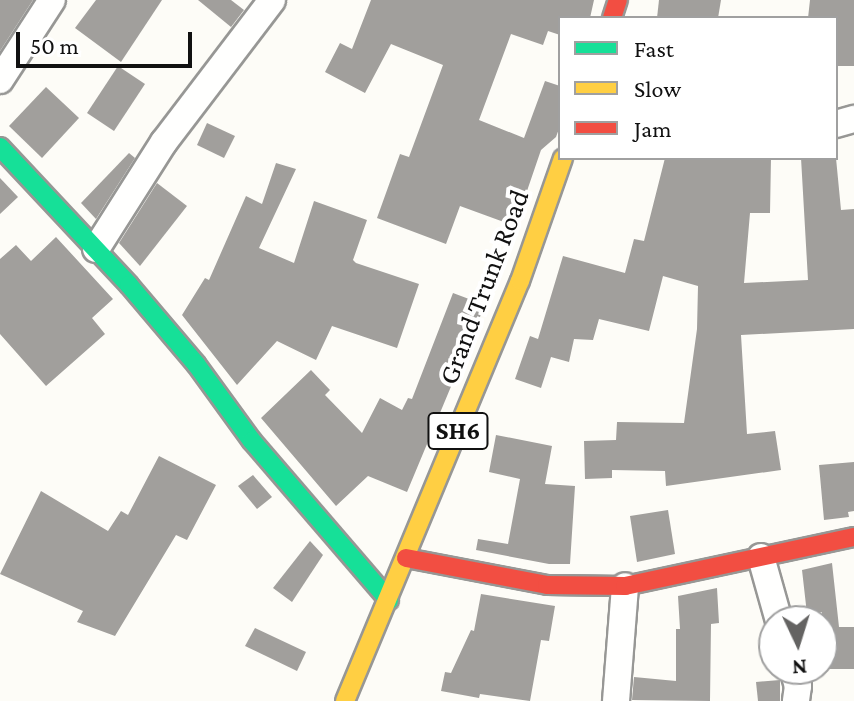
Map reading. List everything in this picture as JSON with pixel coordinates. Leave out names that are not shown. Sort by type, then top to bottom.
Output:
[{"type":"street","points":[[0,80],[52,0]]},
{"type":"street","points":[[96,249],[164,142],[272,0]]},
{"type":"street","points":[[0,147],[96,249],[196,364],[252,441],[389,600]]},
{"type":"street","name":"Grand Trunk Road","points":[[345,701],[520,281],[562,160]]},
{"type":"street","points":[[406,558],[547,585],[625,586],[854,537]]},
{"type":"street","points":[[761,557],[774,605]]},
{"type":"street","points":[[616,701],[625,586]]},
{"type":"building","points":[[0,0],[33,0],[0,51]]},
{"type":"building","points":[[96,0],[162,0],[121,62],[75,28]]},
{"type":"building","points":[[198,0],[231,0],[244,10],[231,27]]},
{"type":"building","points":[[371,0],[594,0],[590,16],[558,16],[558,34],[548,31],[543,45],[511,34],[479,120],[524,138],[545,81],[558,85],[558,132],[541,150],[515,226],[460,206],[446,244],[377,218],[400,154],[409,157],[443,65],[391,44],[365,93],[325,72],[340,43],[352,49]]},
{"type":"building","points":[[659,0],[721,0],[718,16],[657,16]]},
{"type":"building","points":[[810,0],[854,0],[854,66],[838,66],[838,16],[808,16]]},
{"type":"building","points":[[118,66],[145,84],[114,131],[87,113]]},
{"type":"building","points":[[46,87],[79,118],[42,158],[9,126]]},
{"type":"building","points":[[207,123],[235,136],[224,158],[197,145]]},
{"type":"building","points":[[129,153],[135,158],[96,219],[81,203]]},
{"type":"building","points":[[664,160],[771,160],[770,213],[750,213],[744,283],[808,280],[801,160],[836,160],[841,210],[854,209],[854,329],[741,335],[747,434],[775,431],[781,470],[666,486],[665,471],[612,470],[612,478],[585,479],[584,441],[616,440],[617,422],[684,423],[697,329],[698,286],[663,276],[649,331],[599,319],[593,340],[574,339],[569,362],[551,357],[541,388],[515,379],[530,336],[538,339],[563,256],[625,273],[634,239],[644,241]]},
{"type":"building","points":[[276,163],[296,169],[259,248],[294,263],[314,201],[367,220],[353,260],[356,263],[419,284],[397,348],[332,326],[316,360],[277,341],[237,385],[182,315],[205,278],[209,280],[246,196],[262,204]]},
{"type":"building","points":[[0,178],[18,197],[0,214]]},
{"type":"building","points":[[157,183],[187,206],[140,266],[119,243]]},
{"type":"building","points":[[56,237],[113,299],[92,318],[105,334],[46,386],[0,334],[0,259],[16,245],[31,261]]},
{"type":"building","points":[[453,293],[485,305],[407,492],[368,476],[336,506],[261,418],[311,370],[330,390],[325,395],[362,433],[380,398],[402,410],[408,398],[412,399]]},
{"type":"building","points":[[496,435],[552,446],[545,484],[575,486],[570,564],[549,564],[476,550],[478,539],[508,544],[520,479],[489,472]]},
{"type":"building","points":[[159,456],[216,485],[187,540],[176,535],[115,636],[77,622],[83,611],[0,574],[41,491],[108,531],[121,511],[128,515]]},
{"type":"building","points":[[854,462],[854,511],[848,512],[849,517],[824,520],[819,465]]},
{"type":"building","points":[[253,475],[272,497],[257,509],[238,486]]},
{"type":"building","points":[[668,510],[675,554],[637,562],[630,516]]},
{"type":"building","points":[[310,541],[323,555],[292,602],[273,588]]},
{"type":"building","points":[[832,563],[837,605],[806,605],[802,570]]},
{"type":"building","points":[[717,588],[719,623],[711,624],[710,701],[632,700],[634,677],[676,681],[676,629],[680,629],[678,596]]},
{"type":"building","points":[[481,594],[555,606],[549,641],[541,640],[530,701],[480,694],[479,698],[441,691],[445,672],[451,673],[471,630],[474,631]]},
{"type":"building","points":[[838,618],[839,627],[854,627],[854,669],[838,669]]},
{"type":"building","points":[[255,628],[306,652],[297,671],[245,646]]},
{"type":"building","points":[[756,682],[758,685],[780,685],[780,701],[758,701]]},
{"type":"traffic: fast","points":[[0,147],[129,285],[196,364],[252,441],[389,600]]},
{"type":"traffic: slow","points":[[345,701],[520,281],[562,160]]},
{"type":"traffic: jam","points":[[613,16],[618,0]]},
{"type":"traffic: jam","points":[[406,558],[547,585],[625,586],[854,537]]}]
